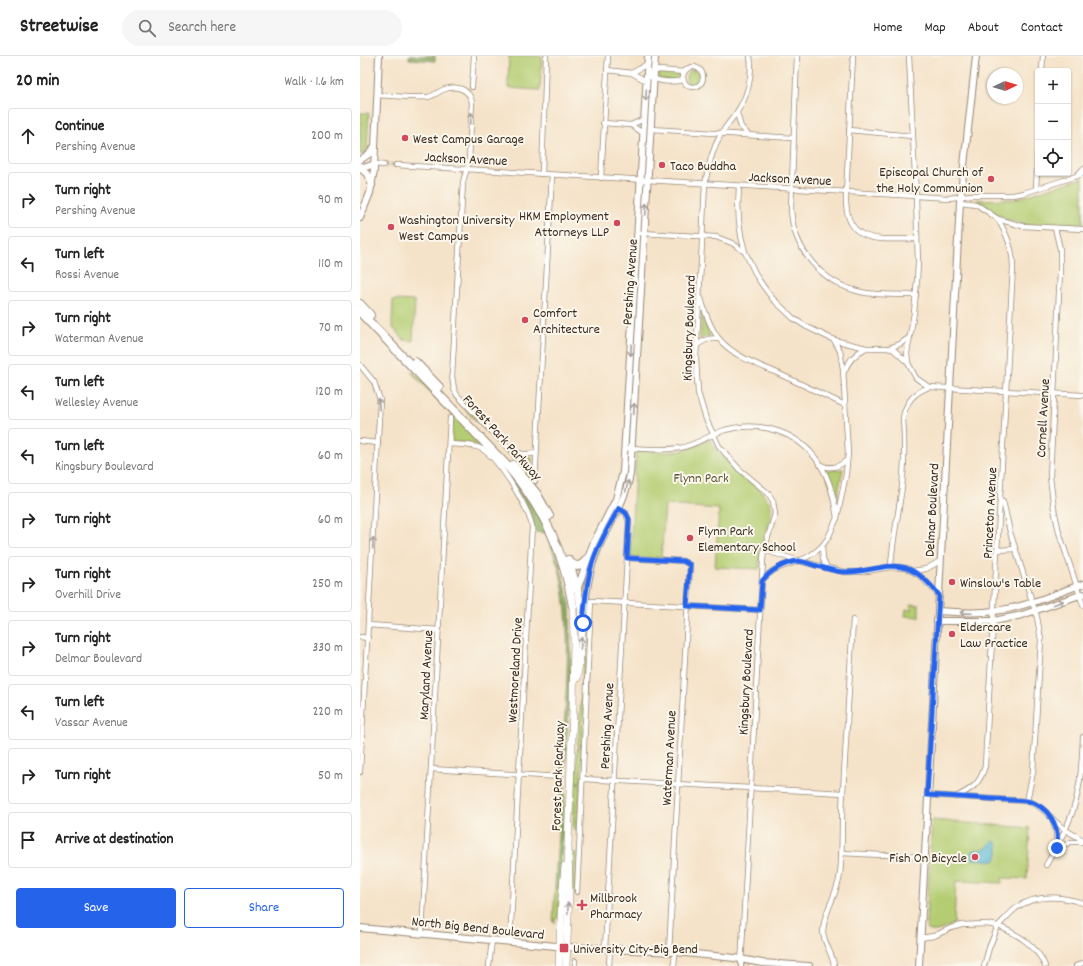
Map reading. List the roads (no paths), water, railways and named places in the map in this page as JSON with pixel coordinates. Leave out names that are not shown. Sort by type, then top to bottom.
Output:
[{"type":"highway","name":"Forest Park Parkway","points":[[360,304],[391,341],[510,468],[533,500],[548,524],[560,550],[573,606]]},
{"type":"highway","name":"Forest Park Parkway","points":[[360,312],[503,453],[525,478],[548,512],[568,560],[577,589]]},
{"type":"highway","points":[[568,560],[573,565],[577,566],[582,565],[587,559]]},
{"type":"main road","points":[[360,218],[372,185],[375,164],[379,56]]},
{"type":"main road","name":"Pershing Avenue","points":[[573,606],[587,559],[598,532],[616,506],[622,481],[648,56]]},
{"type":"main road","name":"Pershing Avenue","points":[[583,623],[588,582],[592,564],[616,506],[628,483],[632,448],[655,56]]},
{"type":"main road","name":"Delmar Boulevard","points":[[919,966],[960,199],[976,56]]},
{"type":"main road","points":[[360,160],[370,154],[376,145]]},
{"type":"main road","points":[[360,160],[375,164]]},
{"type":"main road","points":[[360,167],[375,164]]},
{"type":"main road","points":[[360,167],[367,174],[372,185]]},
{"type":"main road","points":[[938,611],[969,613],[995,611],[1032,602],[1080,585]]},
{"type":"main road","name":"Forest Park Parkway","points":[[573,710],[583,623],[582,608],[577,589]]},
{"type":"main road","points":[[937,621],[994,621],[1035,611],[1082,594]]},
{"type":"main road","name":"Forest Park Parkway","points":[[566,966],[563,947],[563,880],[568,844],[573,710],[573,606]]},
{"type":"main road","name":"North Big Bend Boulevard","points":[[360,928],[563,947],[672,952],[741,958],[762,963],[809,966]]},
{"type":"main road","name":"Forest Park Parkway","points":[[559,966],[563,947]]},
{"type":"street","points":[[472,87],[474,56]]},
{"type":"street","points":[[542,174],[546,56]]},
{"type":"street","points":[[601,178],[608,56]]},
{"type":"street","name":"Kingsbury Boulevard","points":[[741,966],[764,550],[775,514],[773,501],[768,493],[733,463],[719,446],[713,434],[701,408],[698,393],[696,380],[696,346],[705,184],[711,157],[722,133],[737,113],[746,95],[751,70],[750,56]]},
{"type":"street","points":[[797,56],[791,189],[791,219],[796,237],[810,261],[832,281],[853,290],[874,294],[916,295]]},
{"type":"street","points":[[854,56],[845,206],[848,218],[855,228],[868,238],[917,239]]},
{"type":"street","points":[[908,363],[907,353],[916,295],[917,239],[909,56]]},
{"type":"street","points":[[1042,68],[1043,56]]},
{"type":"street","points":[[632,73],[648,64]]},
{"type":"street","points":[[647,78],[654,71],[684,72],[691,67],[698,69],[703,75],[703,80],[698,86],[694,87],[687,85],[684,80],[684,72]]},
{"type":"street","points":[[607,70],[632,73],[658,81],[678,82],[684,80]]},
{"type":"street","points":[[377,95],[422,97],[432,96],[443,90],[454,88],[464,90],[470,95],[472,102],[469,161],[463,182],[452,368],[454,389],[457,395],[511,450],[522,455],[536,453]]},
{"type":"street","points":[[737,113],[741,127],[749,135]]},
{"type":"street","points":[[603,124],[631,125],[644,119]]},
{"type":"street","points":[[631,125],[643,133]]},
{"type":"street","points":[[651,129],[793,138]]},
{"type":"street","points":[[849,130],[912,136]]},
{"type":"street","points":[[375,164],[384,165]]},
{"type":"street","name":"Jackson Avenue","points":[[396,165],[960,199],[970,195],[1013,195],[1083,174]]},
{"type":"street","points":[[1077,175],[1083,169]]},
{"type":"street","points":[[535,481],[552,174]]},
{"type":"street","points":[[1036,189],[1037,176]]},
{"type":"street","points":[[739,186],[738,218],[745,252],[756,277],[772,298],[784,310],[806,326],[834,340],[866,348],[888,348],[900,344],[910,336]]},
{"type":"street","points":[[960,199],[976,204],[998,219],[1022,226],[1083,230]]},
{"type":"street","name":"Princeton Avenue","points":[[956,796],[975,786],[980,780],[985,766],[1002,485],[1013,258],[1007,235],[998,219]]},
{"type":"street","name":"Cornell Avenue","points":[[1055,228],[1060,249],[1060,272],[1050,461],[1052,492],[1059,532],[1080,585],[1083,605]]},
{"type":"street","points":[[638,233],[703,236],[723,239],[745,252]]},
{"type":"street","points":[[700,295],[710,324],[720,339],[739,355],[845,405]]},
{"type":"street","points":[[696,346],[706,339],[720,339]]},
{"type":"street","points":[[762,581],[779,567],[799,561],[815,553],[822,546],[828,538],[842,498],[847,460],[844,374],[840,351],[834,340]]},
{"type":"street","points":[[844,374],[851,359],[866,348]]},
{"type":"street","points":[[888,348],[898,353],[908,363],[916,378],[929,387]]},
{"type":"street","points":[[360,365],[372,378],[378,392],[380,405],[360,772]]},
{"type":"street","points":[[891,567],[893,538],[904,466],[903,418],[904,411],[912,398],[922,390],[929,387],[1083,395]]},
{"type":"street","name":"Maryland Avenue","points":[[422,933],[450,418]]},
{"type":"street","points":[[625,448],[677,449],[690,446],[713,434],[735,428],[768,428],[788,434],[809,451],[820,464],[833,496],[836,518]]},
{"type":"street","points":[[360,441],[378,443]]},
{"type":"street","name":"Westmoreland Drive","points":[[449,444],[473,446],[481,448],[487,452],[513,487],[528,514],[532,526],[510,942]]},
{"type":"street","points":[[820,464],[833,468],[847,460]]},
{"type":"street","points":[[1002,485],[1005,515],[1040,631],[1033,772],[1027,801]]},
{"type":"street","name":"Pershing Avenue","points":[[609,966],[608,949],[615,780],[629,519],[626,513],[616,506]]},
{"type":"street","points":[[822,546],[823,559],[827,568]]},
{"type":"street","points":[[998,550],[1015,549]]},
{"type":"street","points":[[764,550],[833,570],[853,572],[891,567],[900,567],[911,570],[926,569],[940,561]]},
{"type":"street","name":"Waterman Avenue","points":[[627,558],[683,561],[690,565],[678,783],[672,952],[674,966]]},
{"type":"street","points":[[911,570],[925,580],[939,595]]},
{"type":"street","points":[[577,892],[591,601],[760,610]]},
{"type":"street","points":[[834,966],[823,931],[826,915],[838,888],[853,620]]},
{"type":"street","points":[[368,625],[439,630]]},
{"type":"street","points":[[360,637],[368,638]]},
{"type":"street","points":[[1046,865],[1066,830],[1075,806],[1083,737]]},
{"type":"street","points":[[431,769],[560,777]]},
{"type":"street","points":[[583,779],[843,793]]},
{"type":"street","points":[[927,795],[1027,801],[1039,806],[1066,830],[1083,841]]},
{"type":"street","points":[[1052,818],[1056,832],[1057,848]]},
{"type":"street","points":[[1057,848],[1072,842],[1083,841]]},
{"type":"street","points":[[841,853],[924,857]]},
{"type":"street","points":[[984,966],[988,948],[998,926],[1015,909],[1039,899],[1062,898],[1083,903]]},
{"type":"street","points":[[920,938],[934,936],[951,928],[962,925],[986,924],[998,926],[1023,938],[1034,949],[1045,966]]},
{"type":"street","points":[[490,966],[492,940]]},
{"type":"street","points":[[1076,966],[1083,963]]},
{"type":"water","points":[[993,841],[996,842],[998,849],[998,854],[995,861],[972,858],[971,853],[973,850],[985,849]]},
{"type":"tunnel","points":[[384,165],[396,165]]},
{"type":"place","name":"West Campus Garage","points":[[405,138]]},
{"type":"place","name":"Taco Buddha","points":[[662,165]]},
{"type":"place","name":"Episcopal Church of the Holy Communion","points":[[991,179]]},
{"type":"place","name":"HKM Employment Attorneys LLP","points":[[617,223]]},
{"type":"place","name":"Washington University West Campus","points":[[391,227]]},
{"type":"place","name":"Comfort Architecture","points":[[525,320]]},
{"type":"place","name":"Flynn Park Elementary School","points":[[690,538]]},
{"type":"place","name":"Winslow's Table","points":[[952,582]]},
{"type":"place","name":"Eldercare Law Practice","points":[[952,634]]},
{"type":"place","name":"Fish On Bicycle","points":[[975,857]]},
{"type":"place","name":"Millbrook Pharmacy","points":[[582,905]]},
{"type":"place","name":"University City-Big Bend","points":[[564,948]]},
{"type":"park label","name":"Flynn Park","points":[[701,477]]}]
